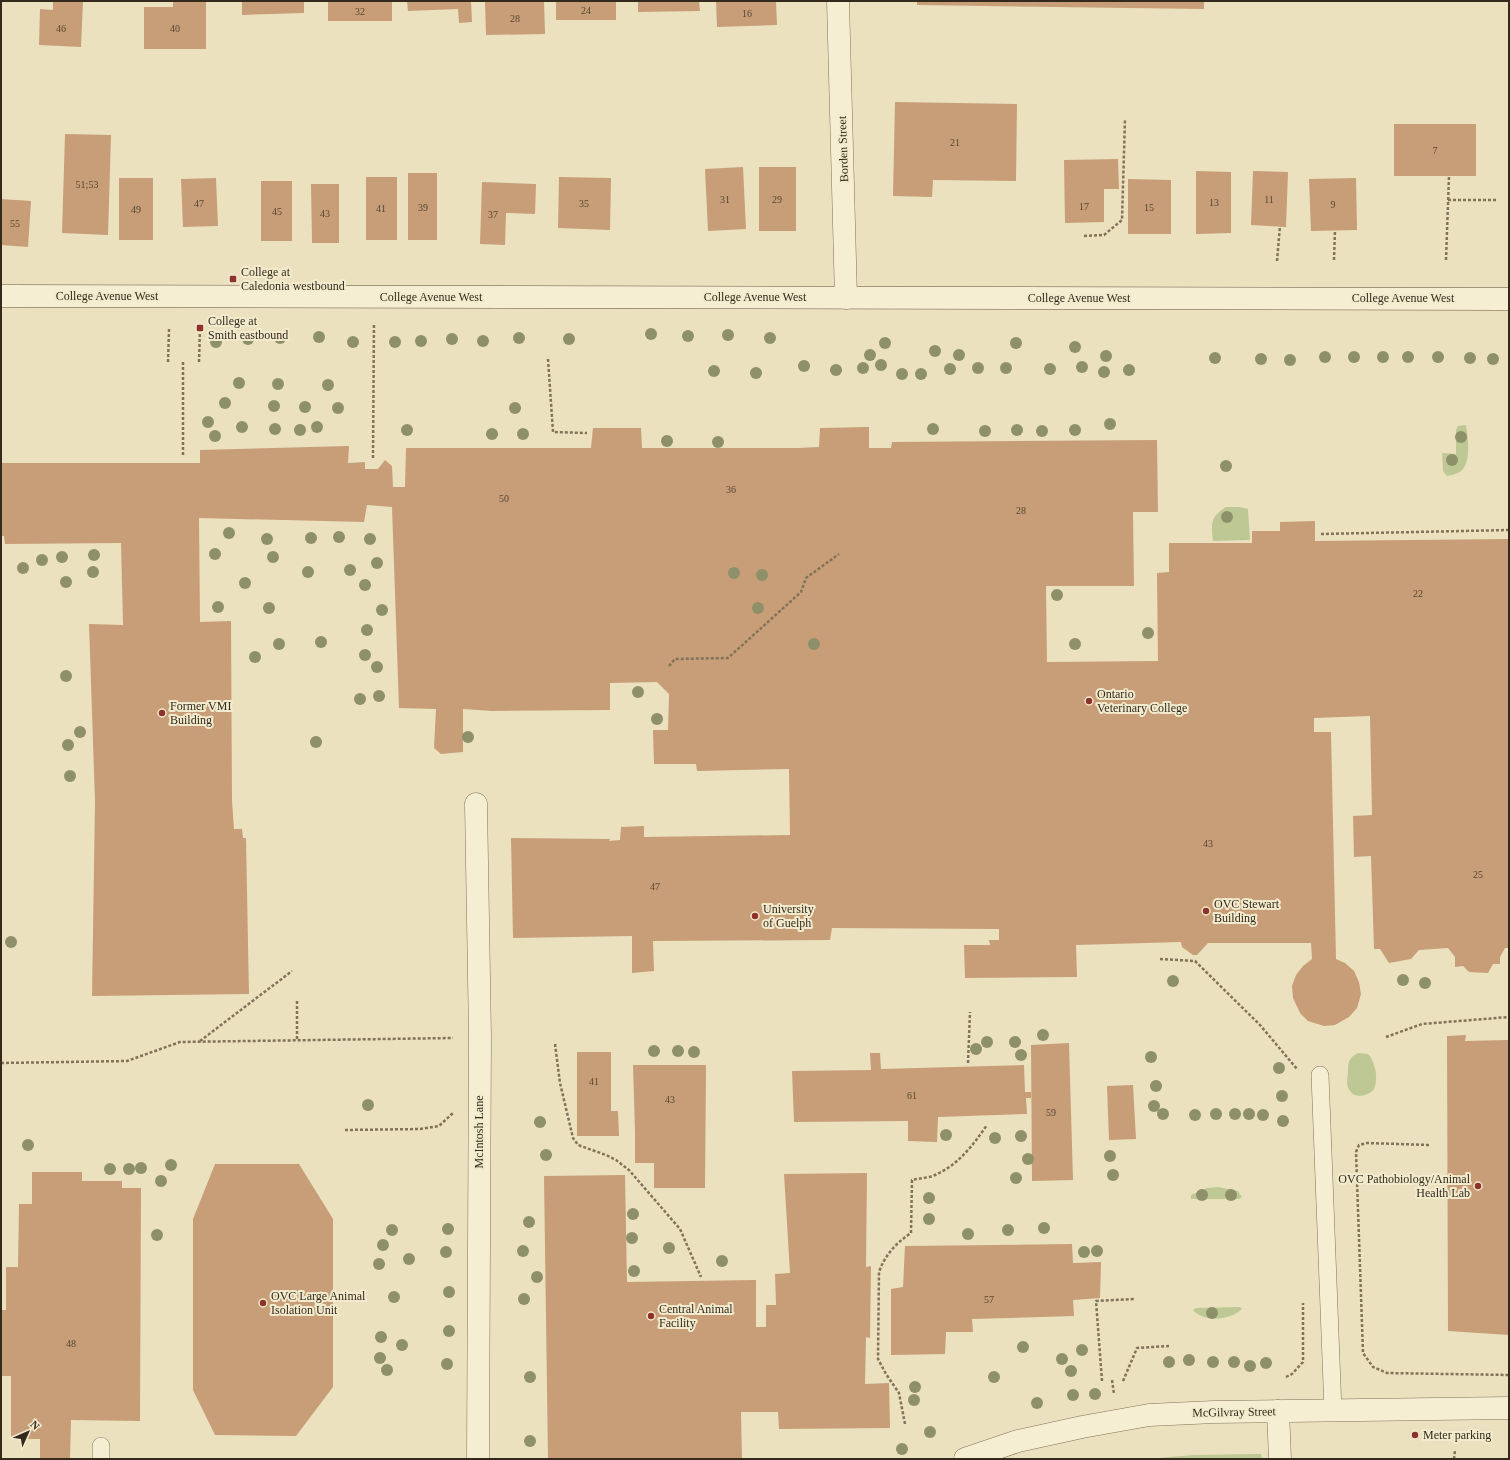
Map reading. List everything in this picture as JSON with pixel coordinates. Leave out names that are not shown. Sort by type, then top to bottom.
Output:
[{"type":"street","name":"Borden Street","points":[[838,1],[846,298]]},
{"type":"street","name":"College Avenue West","points":[[1,296],[1509,299]]},
{"type":"street","name":"McIntosh Lane","points":[[476,804],[480,1036],[478,1459]]},
{"type":"street","name":"McGilvray Street","points":[[964,1459],[1018,1441],[1082,1427],[1149,1415],[1278,1411],[1509,1408]]},
{"type":"street","points":[[1278,1411],[1280,1459]]},
{"type":"lane","points":[[1320,1075],[1333,1411]]},
{"type":"path","points":[[1084,236],[1104,235],[1122,220],[1125,119]]},
{"type":"path","points":[[1446,260],[1449,176]]},
{"type":"path","points":[[1448,200],[1496,200]]},
{"type":"path","points":[[1277,261],[1280,226]]},
{"type":"path","points":[[1334,260],[1335,230]]},
{"type":"path","points":[[373,458],[374,297]]},
{"type":"path","points":[[168,362],[169,328]]},
{"type":"path","points":[[199,362],[200,328]]},
{"type":"path","points":[[548,359],[553,432],[586,433]]},
{"type":"path","points":[[183,362],[183,458]]},
{"type":"path","points":[[1321,534],[1509,530]]},
{"type":"path","points":[[669,666],[675,659],[728,658],[801,592],[806,578],[839,554]]},
{"type":"path","points":[[1160,959],[1195,960],[1260,1025],[1297,1069],[1297,1076]]},
{"type":"path","points":[[200,1042],[292,971]]},
{"type":"path","points":[[297,1001],[297,1040]]},
{"type":"path","points":[[968,1063],[970,1012]]},
{"type":"path","points":[[1386,1037],[1422,1024],[1509,1018]]},
{"type":"path","points":[[1,1063],[127,1061],[180,1042],[450,1038],[480,1036]]},
{"type":"path","points":[[555,1044],[560,1083],[573,1138],[578,1145],[606,1154],[629,1170],[680,1230],[701,1277]]},
{"type":"path","points":[[345,1130],[420,1129],[439,1126],[454,1112]]},
{"type":"path","points":[[905,1424],[899,1393],[886,1374],[878,1358],[879,1272],[882,1263],[889,1253],[899,1241],[911,1233],[912,1180],[936,1175],[955,1164],[971,1148],[987,1125]]},
{"type":"path","points":[[1429,1145],[1367,1143],[1359,1145],[1356,1152],[1363,1353],[1373,1367],[1386,1373],[1509,1375]]},
{"type":"path","points":[[1286,1377],[1292,1374],[1303,1362],[1302,1298]]},
{"type":"path","points":[[1102,1381],[1096,1301],[1134,1299]]},
{"type":"path","points":[[1123,1380],[1138,1348],[1169,1346]]},
{"type":"path","points":[[1454,1459],[1455,1450]]},
{"type":"green space","points":[[1466,425],[1468,437],[1468,457],[1466,463],[1460,472],[1447,476],[1443,471],[1442,453],[1456,454],[1456,430],[1458,426]]},
{"type":"green space","points":[[1226,507],[1240,507],[1248,509],[1250,540],[1213,541],[1212,525],[1214,518]]},
{"type":"green space","points":[[1358,1053],[1368,1054],[1373,1061],[1376,1070],[1374,1089],[1362,1096],[1352,1093],[1347,1082],[1349,1061]]},
{"type":"green space","points":[[1218,1187],[1238,1191],[1242,1197],[1239,1199],[1191,1199],[1191,1195],[1207,1188]]},
{"type":"green space","points":[[1240,1307],[1242,1309],[1237,1313],[1225,1318],[1204,1317],[1193,1310],[1196,1308]]},
{"type":"green space","points":[[1261,1454],[1262,1459],[1146,1459],[1194,1455]]},
{"type":"building","points":[[53,1],[83,1],[81,47],[39,45],[40,9],[53,10]]},
{"type":"building","points":[[173,1],[206,1],[206,49],[144,49],[144,7],[173,7]]},
{"type":"building","points":[[242,1],[304,1],[304,13],[242,15]]},
{"type":"building","points":[[328,1],[392,1],[392,21],[328,21]]},
{"type":"building","points":[[407,1],[471,1],[472,22],[459,23],[458,9],[408,11]]},
{"type":"building","points":[[485,1],[544,1],[545,34],[486,35]]},
{"type":"building","points":[[556,1],[616,1],[616,20],[556,20]]},
{"type":"building","points":[[638,1],[699,1],[700,11],[638,12]]},
{"type":"building","points":[[716,1],[776,1],[777,25],[717,27]]},
{"type":"building","points":[[917,1],[1204,1],[1204,9],[917,5]]},
{"type":"building","points":[[895,102],[1017,104],[1016,181],[933,180],[932,197],[893,196]]},
{"type":"building","points":[[1394,124],[1476,124],[1476,176],[1394,176]]},
{"type":"building","points":[[65,134],[111,135],[108,235],[62,233]]},
{"type":"building","points":[[1118,159],[1119,189],[1104,189],[1104,222],[1065,223],[1064,160]]},
{"type":"building","points":[[743,167],[746,229],[708,231],[705,169]]},
{"type":"building","points":[[759,167],[796,167],[796,231],[759,231]]},
{"type":"building","points":[[1196,171],[1231,172],[1231,233],[1196,234]]},
{"type":"building","points":[[1253,171],[1288,172],[1286,227],[1251,225]]},
{"type":"building","points":[[408,173],[437,173],[437,240],[408,240]]},
{"type":"building","points":[[366,177],[397,177],[397,240],[366,240]]},
{"type":"building","points":[[559,177],[611,178],[610,230],[558,228]]},
{"type":"building","points":[[119,178],[153,178],[153,240],[119,240]]},
{"type":"building","points":[[216,178],[218,226],[183,227],[181,179]]},
{"type":"building","points":[[1356,178],[1357,230],[1311,231],[1309,179]]},
{"type":"building","points":[[1128,179],[1171,180],[1171,234],[1128,234]]},
{"type":"building","points":[[261,181],[292,181],[292,241],[261,241]]},
{"type":"building","points":[[482,182],[536,184],[535,214],[506,213],[505,245],[480,244]]},
{"type":"building","points":[[311,184],[339,184],[339,243],[312,243]]},
{"type":"building","points":[[1,199],[31,201],[28,247],[1,245]]},
{"type":"building","name":"Ontario Veterinary College","points":[[869,427],[869,448],[891,448],[892,442],[1157,440],[1158,512],[1133,512],[1134,586],[1046,586],[1047,662],[1158,661],[1157,573],[1169,572],[1169,543],[1252,543],[1252,531],[1280,531],[1280,522],[1315,521],[1315,541],[1509,539],[1509,948],[1505,948],[1500,957],[1500,964],[1493,964],[1488,973],[1469,972],[1463,966],[1455,967],[1455,957],[1448,948],[1419,950],[1411,959],[1389,963],[1380,949],[1374,949],[1371,856],[1354,857],[1353,816],[1372,815],[1370,716],[1314,718],[1314,732],[1331,732],[1336,959],[1345,963],[1354,971],[1359,982],[1361,994],[1357,1008],[1349,1017],[1335,1025],[1324,1026],[1308,1021],[1300,1013],[1293,998],[1292,986],[1296,975],[1303,966],[1312,959],[1311,943],[1208,943],[1197,955],[1193,955],[1182,947],[1181,942],[1076,945],[1077,977],[965,978],[964,945],[990,945],[989,940],[999,940],[999,929],[832,928],[830,940],[653,941],[654,971],[632,973],[632,936],[513,938],[511,838],[610,839],[609,841],[620,840],[621,827],[644,826],[644,837],[790,835],[789,769],[697,771],[696,764],[654,764],[653,730],[668,730],[669,694],[657,682],[610,683],[610,710],[492,711],[463,709],[463,752],[441,754],[434,748],[436,709],[399,708],[392,507],[367,505],[364,522],[199,518],[200,622],[231,621],[232,801],[234,829],[242,829],[243,838],[246,838],[249,994],[92,996],[95,801],[89,624],[123,625],[121,543],[5,544],[4,536],[1,536],[1,463],[200,463],[200,450],[349,446],[348,463],[365,462],[365,469],[378,469],[385,460],[392,466],[393,487],[405,487],[406,448],[591,448],[593,428],[641,428],[642,448],[798,448],[819,447],[820,428]]},
{"type":"building","name":"OVC Pathobiology/Animal Health Lab","points":[[1466,1035],[1465,1041],[1509,1040],[1509,1335],[1448,1331],[1447,1036]]},
{"type":"building","points":[[1069,1043],[1073,1180],[1032,1181],[1031,1045]]},
{"type":"building","points":[[577,1052],[611,1052],[611,1111],[618,1111],[619,1136],[577,1136]]},
{"type":"building","points":[[870,1053],[880,1053],[881,1069],[1024,1065],[1025,1092],[1031,1092],[1031,1098],[1026,1098],[1027,1114],[938,1117],[937,1142],[908,1141],[908,1121],[794,1122],[792,1071],[871,1070]]},
{"type":"building","points":[[633,1065],[706,1065],[705,1188],[654,1188],[654,1163],[635,1163]]},
{"type":"building","points":[[1133,1085],[1136,1139],[1109,1140],[1107,1086]]},
{"type":"building","name":"OVC Large Animal Isolation Unit","points":[[215,1164],[299,1164],[333,1219],[333,1387],[296,1436],[215,1435],[193,1390],[193,1219]]},
{"type":"building","points":[[32,1172],[82,1172],[82,1181],[122,1181],[122,1188],[141,1188],[140,1421],[71,1420],[70,1459],[40,1459],[40,1439],[11,1439],[11,1376],[1,1376],[1,1310],[6,1310],[6,1267],[18,1267],[19,1204],[32,1204]]},
{"type":"building","name":"Central Animal Facility","points":[[867,1173],[866,1267],[871,1266],[870,1338],[866,1337],[865,1384],[889,1383],[890,1428],[779,1429],[778,1412],[741,1412],[742,1459],[548,1459],[544,1176],[625,1175],[627,1282],[756,1280],[756,1327],[766,1327],[766,1305],[776,1305],[775,1274],[790,1273],[784,1174]]},
{"type":"building","points":[[1072,1244],[1073,1263],[1101,1262],[1100,1298],[1073,1300],[1074,1316],[972,1319],[973,1332],[946,1332],[945,1354],[891,1355],[891,1289],[903,1287],[905,1246]]},
{"type":"place","name":"College at Caledonia westbound","points":[[233,279]]},
{"type":"place","name":"College at Smith eastbound","points":[[200,328]]},
{"type":"place","name":"Ontario Veterinary College","points":[[1089,701]]},
{"type":"place","name":"Former VMI Building","points":[[162,713]]},
{"type":"place","name":"OVC Stewart Building","points":[[1206,911]]},
{"type":"place","name":"University of Guelph","points":[[755,916]]},
{"type":"place","name":"OVC Pathobiology/Animal Health Lab","points":[[1478,1186]]},
{"type":"place","name":"OVC Large Animal Isolation Unit","points":[[263,1303]]},
{"type":"place","name":"Central Animal Facility","points":[[651,1316]]},
{"type":"place","name":"Meter parking","points":[[1415,1435]]}]
